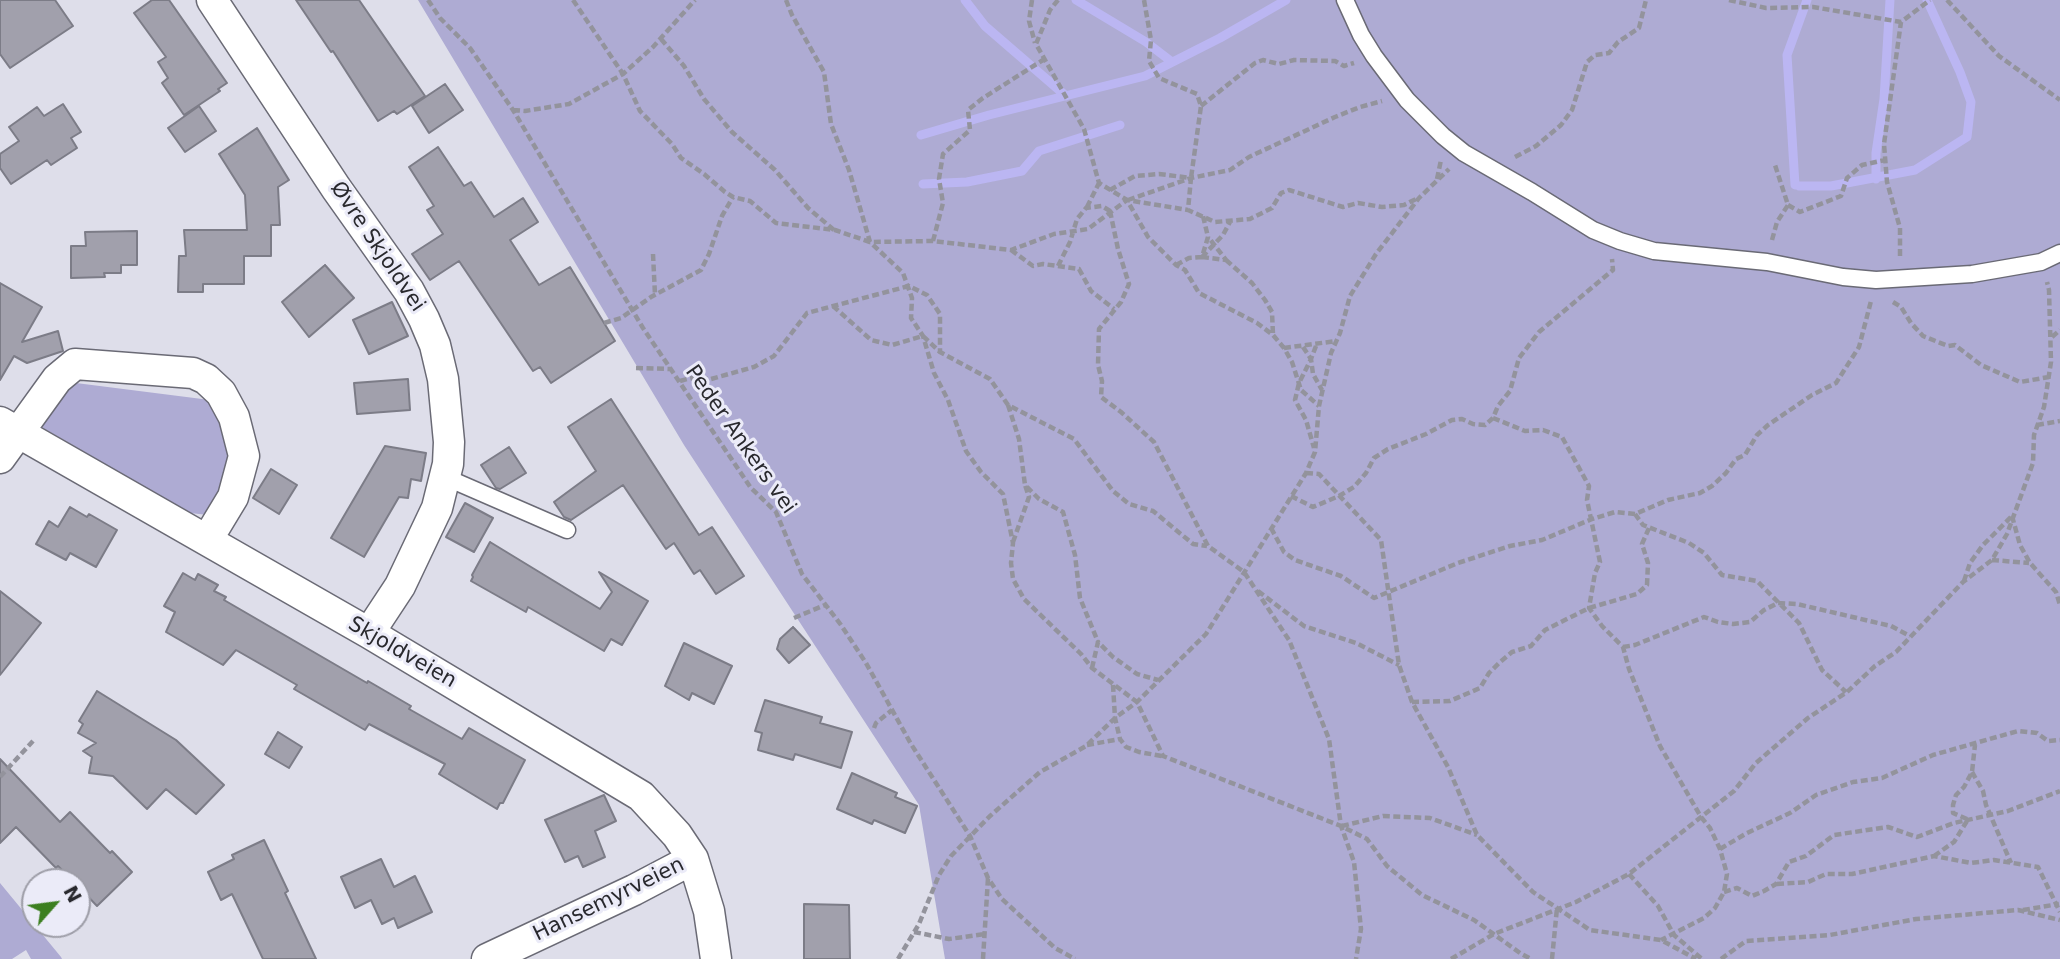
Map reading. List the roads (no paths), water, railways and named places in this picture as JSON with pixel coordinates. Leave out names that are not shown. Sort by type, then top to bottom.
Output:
[{"type":"street","name":"Øvre Skjoldvei","points":[[212,0],[331,180],[409,291],[435,345],[444,386],[449,442],[445,477],[437,508],[416,556],[369,633]]},
{"type":"street","points":[[0,458],[9,428],[75,364],[192,373],[206,379],[221,393],[234,417],[244,456],[233,497],[207,540]]},
{"type":"street","name":"Skjoldveien","points":[[9,428],[369,633],[641,796],[677,835],[693,859],[709,911],[716,959]]},
{"type":"street","name":"Hansemyrveien","points":[[487,959],[693,859]]},
{"type":"lane","points":[[1345,0],[1374,56],[1407,100],[1443,136],[1464,153],[1593,230],[1620,241],[1654,251],[1767,262],[1843,277],[1876,280],[1972,274],[2040,261],[2060,253]]},
{"type":"lane","points":[[445,477],[567,530]]},
{"type":"waterway","points":[[965,0],[985,26],[1066,96]]},
{"type":"waterway","points":[[1076,0],[1146,42],[1172,62]]},
{"type":"waterway","points":[[921,135],[1145,76],[1220,38],[1286,0]]},
{"type":"waterway","points":[[1795,185],[1787,55],[1807,0]]},
{"type":"waterway","points":[[1876,179],[1890,0]]},
{"type":"waterway","points":[[1799,186],[1831,186],[1915,170],[1967,137],[1971,102],[1927,0]]},
{"type":"waterway","points":[[923,184],[967,182],[1022,171],[1039,151],[1120,125]]}]
